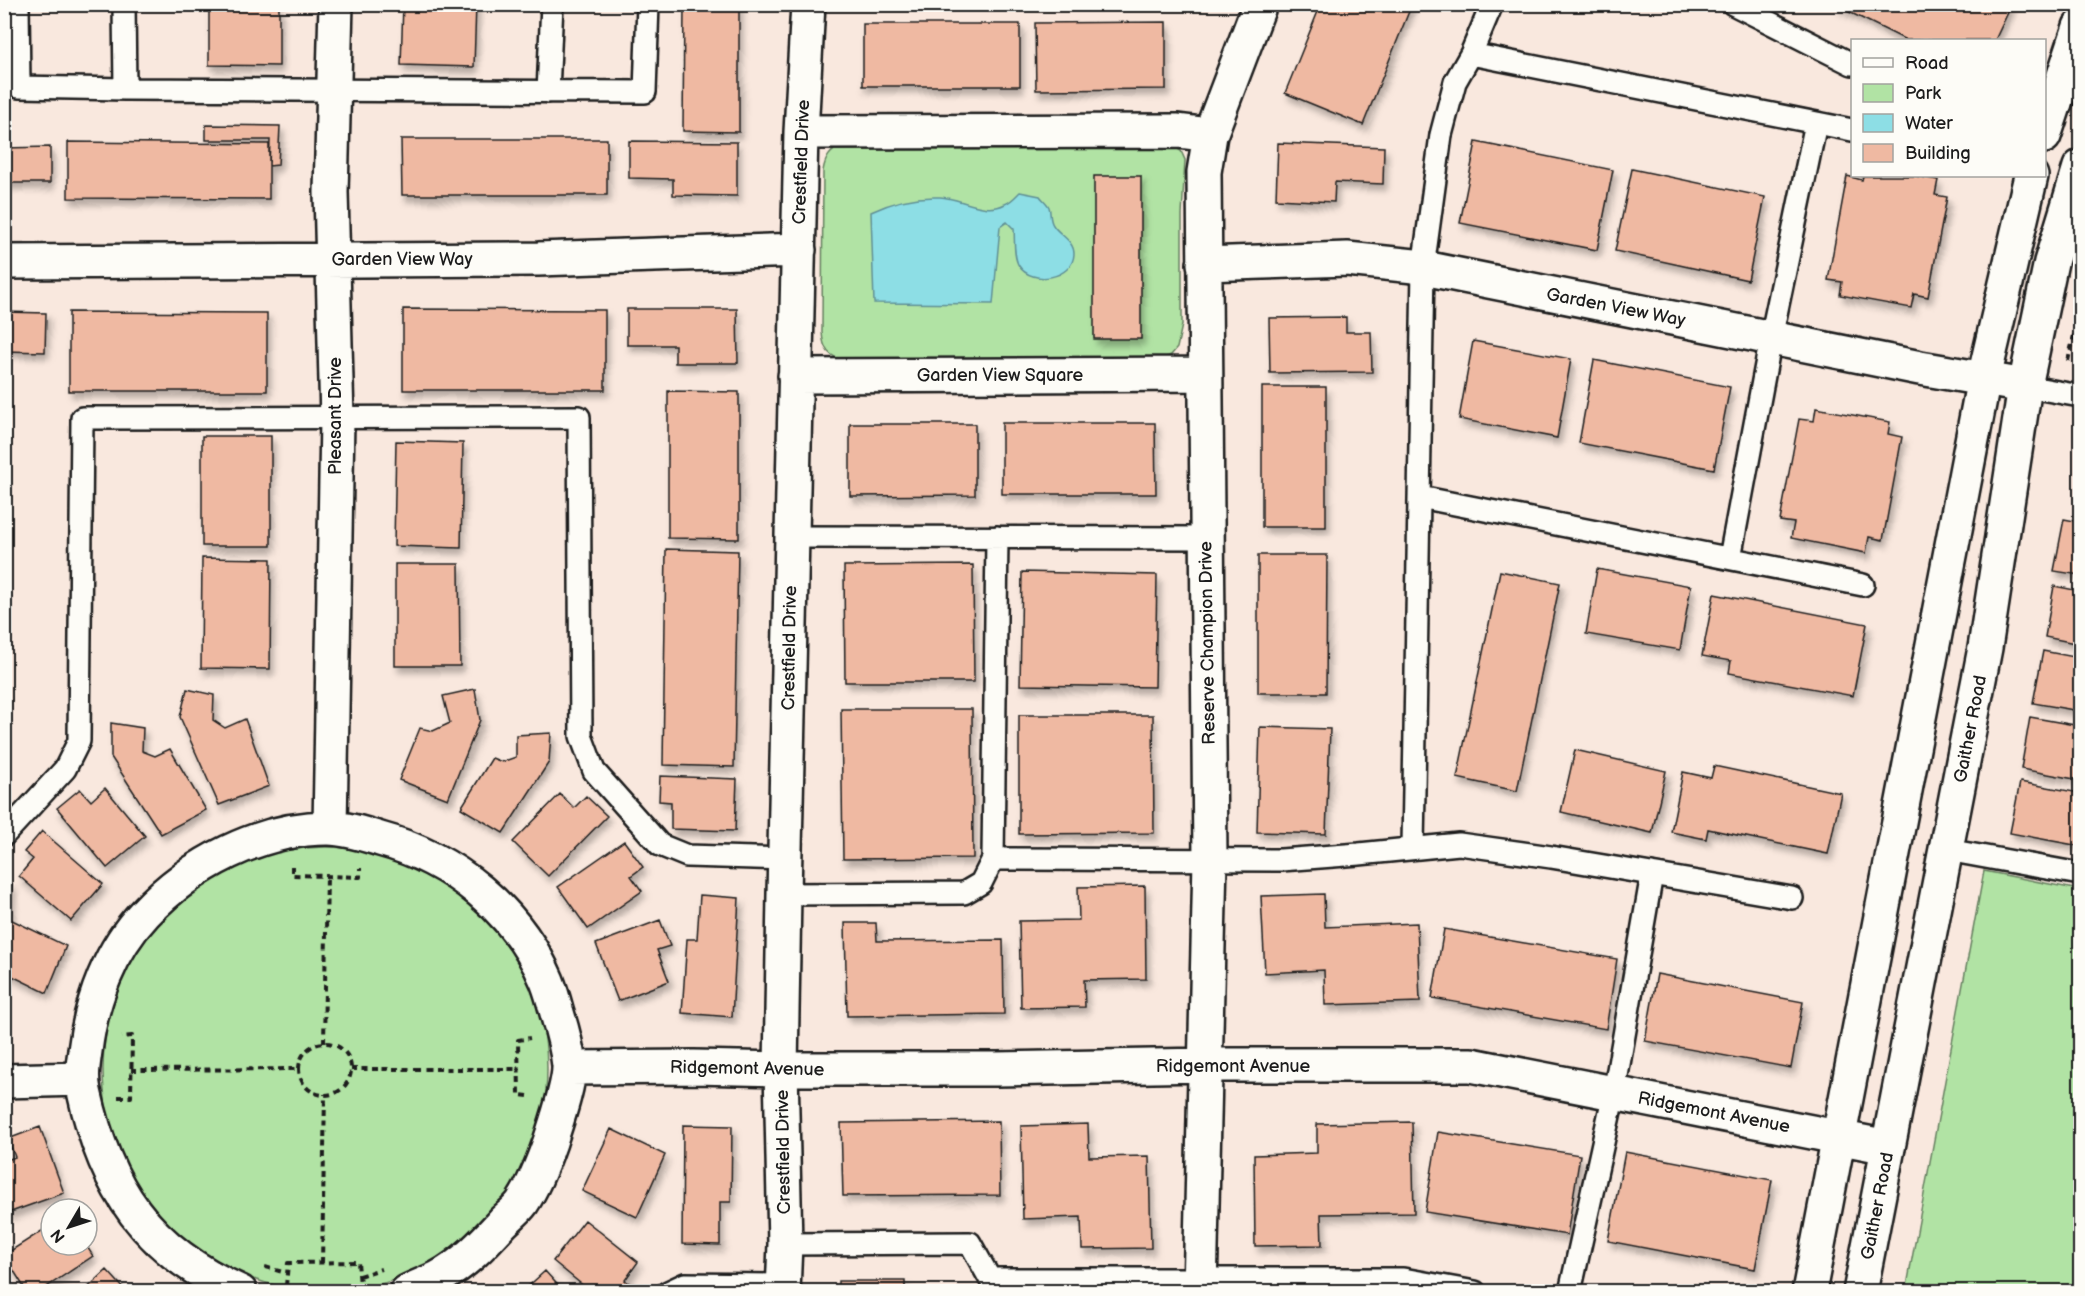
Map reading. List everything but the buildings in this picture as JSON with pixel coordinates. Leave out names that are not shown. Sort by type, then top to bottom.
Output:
[{"type":"street","name":"Pleasant Drive","points":[[330,828],[336,419],[331,192],[336,4]]},
{"type":"street","name":"Crestfield Drive","points":[[783,1288],[785,1244],[781,1069],[784,894],[801,132],[808,4]]},
{"type":"street","name":"Reserve Champion Drive","points":[[1200,1285],[1209,859],[1204,172],[1210,135],[1260,4]]},
{"type":"street","points":[[2046,129],[2080,27]]},
{"type":"street","points":[[801,132],[1178,131],[1210,135]]},
{"type":"street","name":"Gaither Road","points":[[1860,1292],[1985,648],[2025,386],[2051,262],[2080,167]]},
{"type":"street","points":[[1809,1292],[1984,378],[2031,177]]},
{"type":"street","name":"Garden View Way","points":[[4,262],[538,259],[799,250]]},
{"type":"street","name":"Garden View Way","points":[[1204,264],[1347,259],[1424,268],[1920,368],[2025,386]]},
{"type":"street","name":"Garden View Square","points":[[795,376],[1205,374]]},
{"type":"street","points":[[249,1278],[213,1280],[179,1258],[142,1223],[117,1184],[100,1150],[89,1114],[82,1079],[87,1038],[96,996],[111,962],[135,924],[165,892],[213,860],[260,839],[291,831],[330,828],[400,844],[452,870],[494,900],[523,937],[547,981],[563,1035],[569,1068],[556,1123],[543,1161],[521,1203],[477,1251],[439,1278],[398,1279]]},
{"type":"street","name":"Ridgemont Avenue","points":[[569,1068],[996,1069],[1205,1065],[1472,1065],[1888,1147]]},
{"type":"street","points":[[4,1082],[82,1079]]},
{"type":"lane","points":[[18,4],[19,87],[548,92],[645,92],[648,4]]},
{"type":"lane","points":[[124,4],[125,89]]},
{"type":"lane","points":[[548,92],[552,4]]},
{"type":"lane","points":[[1413,848],[1424,268],[1441,135],[1455,82],[1471,54],[1492,4]]},
{"type":"lane","points":[[1733,4],[1851,63]]},
{"type":"lane","points":[[1471,54],[1851,130]]},
{"type":"lane","points":[[1730,558],[1771,338],[1816,123]]},
{"type":"lane","points":[[2025,386],[2080,396]]},
{"type":"lane","points":[[4,835],[65,769],[79,741],[82,418],[579,417],[581,736],[594,771],[660,845],[687,856],[785,859]]},
{"type":"lane","points":[[1420,497],[1863,585]]},
{"type":"lane","points":[[792,537],[1207,538]]},
{"type":"lane","points":[[784,894],[964,893],[981,883],[993,859],[996,537]]},
{"type":"lane","points":[[993,859],[1281,860],[1459,844],[1791,898]]},
{"type":"lane","points":[[1947,850],[2080,874]]},
{"type":"lane","points":[[1570,1292],[1614,1093],[1652,874]]},
{"type":"lane","points":[[785,1244],[970,1243],[990,1285],[1403,1285],[1475,1292]]},
{"type":"lane","points":[[668,1292],[685,1284],[783,1288]]},
{"type":"path","points":[[292,858],[292,875],[360,877],[360,864],[370,866]]},
{"type":"path","points":[[280,867],[292,865]]},
{"type":"path","points":[[324,1043],[327,876]]},
{"type":"path","points":[[120,1036],[122,1027]]},
{"type":"path","points":[[528,1027],[530,1038]]},
{"type":"path","points":[[109,1097],[131,1097],[132,1036],[114,1036]]},
{"type":"path","points":[[532,1097],[519,1095],[518,1040],[536,1037]]},
{"type":"path","points":[[324,1043],[340,1047],[346,1053],[351,1069],[350,1077],[339,1091],[325,1094],[313,1092],[306,1086],[299,1069],[304,1054],[309,1048],[324,1043]]},
{"type":"path","points":[[131,1070],[299,1069]]},
{"type":"path","points":[[351,1069],[519,1069]]},
{"type":"path","points":[[322,1263],[325,1094]]},
{"type":"path","points":[[120,1097],[121,1108]]},
{"type":"path","points":[[285,1286],[288,1263],[357,1262],[360,1285]]},
{"type":"path","points":[[249,1278],[286,1273]]},
{"type":"path","points":[[359,1276],[398,1279]]},
{"type":"green space","points":[[842,145],[1172,146],[1181,151],[1185,160],[1182,215],[1182,325],[1177,348],[1171,355],[1163,358],[846,361],[831,355],[824,344],[822,332],[823,171],[829,155]]},
{"type":"green space","points":[[325,847],[368,851],[410,863],[449,884],[482,912],[510,945],[531,984],[543,1026],[547,1069],[543,1112],[531,1154],[510,1193],[482,1226],[449,1254],[410,1275],[368,1287],[325,1291],[282,1287],[240,1275],[201,1254],[168,1226],[140,1193],[119,1154],[107,1112],[103,1069],[107,1026],[119,984],[140,945],[168,912],[201,884],[240,863],[282,851]]},
{"type":"green space","points":[[1984,871],[2080,890],[2080,1291],[1906,1291]]},
{"type":"water","points":[[1020,192],[1040,196],[1050,209],[1053,225],[1072,245],[1074,254],[1072,263],[1067,269],[1060,274],[1042,278],[1025,272],[1019,266],[1016,258],[1014,229],[1007,222],[1000,227],[993,304],[874,303],[871,212],[905,200],[922,197],[948,198],[981,207],[997,207],[1009,202]]}]
